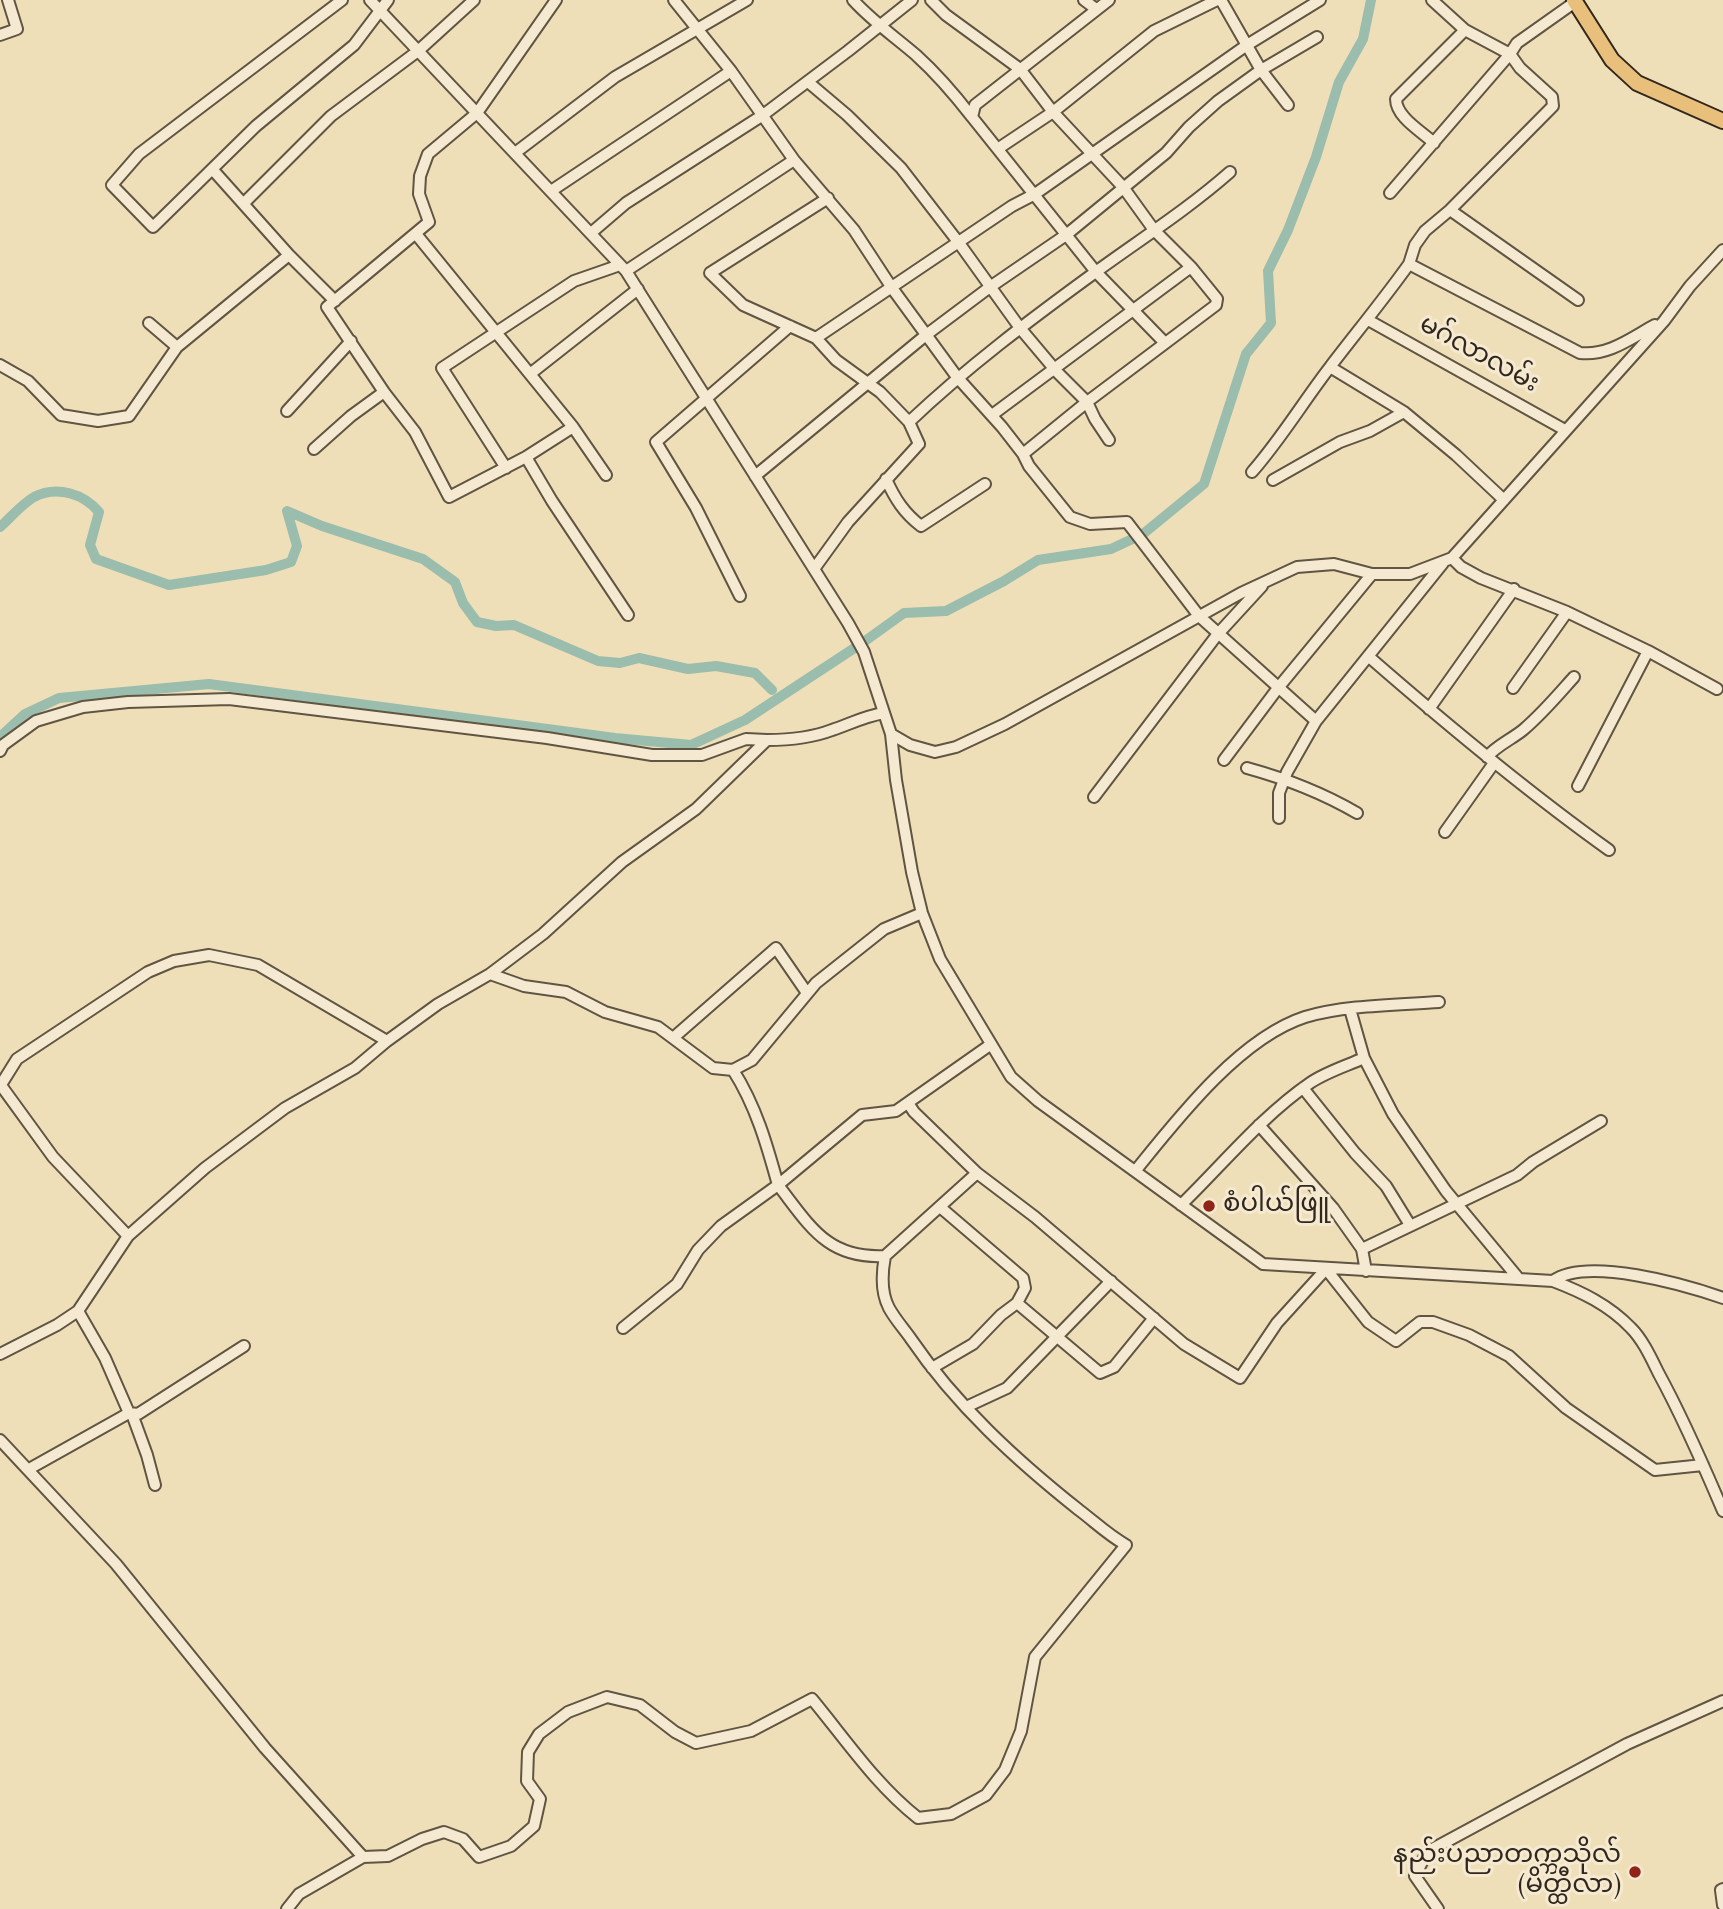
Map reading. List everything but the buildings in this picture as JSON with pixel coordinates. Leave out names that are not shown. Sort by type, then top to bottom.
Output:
[{"type":"main road","points":[[1574,1],[1612,60],[1637,83],[1723,121]]},
{"type":"street","points":[[0,36],[17,30],[8,0]]},
{"type":"street","points":[[342,0],[139,153],[112,185],[153,227],[256,126],[354,45],[388,0]]},
{"type":"street","points":[[370,0],[623,268],[864,652],[891,734],[912,873],[922,913],[940,959],[1011,1077],[1038,1101],[1263,1264],[1553,1281],[1581,1292],[1603,1305],[1633,1330],[1645,1348],[1680,1413],[1723,1511]]},
{"type":"street","points":[[244,203],[331,116],[418,51],[474,0]]},
{"type":"street","points":[[556,0],[477,113],[428,154],[420,176],[419,194],[429,222],[327,307],[384,392],[415,432],[449,497],[526,457],[573,427]]},
{"type":"street","points":[[674,0],[731,71],[794,160],[854,230],[892,288],[957,377],[992,415],[1070,517],[1090,524],[1127,522],[1199,617],[1316,721]]},
{"type":"street","points":[[515,153],[615,76],[747,0]]},
{"type":"street","points":[[853,0],[956,95],[1096,272],[1165,343]]},
{"type":"street","points":[[590,233],[626,203],[763,115],[912,0]]},
{"type":"street","points":[[931,0],[946,15],[1020,69],[1053,112],[1123,187],[1154,230],[1191,267],[1217,299],[1216,305],[1023,454]]},
{"type":"street","points":[[1084,0],[1096,9]]},
{"type":"street","points":[[972,117],[975,105],[1110,0]]},
{"type":"street","points":[[999,148],[1053,112],[1154,31],[1219,0],[1261,70],[1287,105]]},
{"type":"street","points":[[1252,472],[1274,447],[1330,367],[1409,264],[1415,245],[1425,231],[1450,210],[1553,106],[1552,97],[1520,68],[1510,54],[1465,30],[1432,0]]},
{"type":"street","points":[[816,338],[1035,194],[1247,45],[1316,1]]},
{"type":"street","points":[[1390,193],[1517,43],[1574,1]]},
{"type":"street","points":[[1434,143],[1403,115],[1396,106],[1396,99],[1465,30]]},
{"type":"street","points":[[755,476],[926,335],[1066,234],[1166,153],[1189,127],[1218,101],[1261,70],[1317,37]]},
{"type":"street","points":[[551,191],[731,71]]},
{"type":"street","points":[[808,82],[847,115],[901,168],[1020,328],[1087,402],[1109,440]]},
{"type":"street","points":[[506,468],[442,368],[574,281],[623,268],[794,160]]},
{"type":"street","points":[[213,170],[289,255],[335,301]]},
{"type":"street","points":[[909,422],[957,377],[1096,272],[1199,199],[1230,172]]},
{"type":"street","points":[[814,569],[848,522],[919,444],[909,422],[880,392],[836,359],[816,338],[744,305],[710,273],[828,198]]},
{"type":"street","points":[[1450,210],[1578,300]]},
{"type":"street","points":[[416,234],[573,427],[606,475]]},
{"type":"street","points":[[1279,818],[1279,793],[1316,721],[1447,560],[1664,321],[1690,286],[1723,250]]},
{"type":"street","points":[[0,365],[28,381],[61,415],[98,421],[130,416],[177,347],[289,255]]},
{"type":"street","points":[[1409,264],[1580,353],[1606,352],[1664,321]]},
{"type":"street","points":[[992,415],[1054,366],[1191,267]]},
{"type":"street","points":[[530,374],[638,289]]},
{"type":"street","name":"မဂ်လာလမ်း","points":[[1368,320],[1565,430]]},
{"type":"street","points":[[149,323],[177,347]]},
{"type":"street","points":[[740,596],[696,508],[656,442],[790,326]]},
{"type":"street","points":[[287,411],[351,341]]},
{"type":"street","points":[[1330,367],[1404,412],[1504,500]]},
{"type":"street","points":[[314,449],[351,416],[384,392]]},
{"type":"street","points":[[1273,480],[1340,442],[1370,431],[1404,412]]},
{"type":"street","points":[[526,457],[552,502],[628,615]]},
{"type":"street","points":[[886,479],[892,494],[907,515],[921,526],[985,484]]},
{"type":"street","points":[[891,734],[910,745],[935,752],[956,747],[1005,724],[1269,579],[1297,567],[1334,564],[1372,574],[1410,573],[1447,560],[1481,578],[1567,612],[1648,651],[1717,689]]},
{"type":"street","points":[[1224,760],[1372,574]]},
{"type":"street","points":[[1094,797],[1217,635],[1269,579]]},
{"type":"street","points":[[1429,709],[1514,589]]},
{"type":"street","points":[[1513,688],[1567,612]]},
{"type":"street","points":[[1578,786],[1648,651]]},
{"type":"street","points":[[1368,656],[1491,760],[1609,850]]},
{"type":"street","points":[[1445,832],[1491,760],[1492,751],[1510,741],[1541,715],[1574,677]]},
{"type":"street","points":[[0,751],[3,745],[36,721],[83,707],[128,702],[229,699],[547,738],[652,755],[702,755],[746,739],[796,740],[831,731],[867,716],[884,713]]},
{"type":"street","points":[[0,1354],[57,1325],[78,1311],[128,1236],[205,1168],[285,1108],[355,1068],[438,1004],[490,974],[543,934],[622,862],[696,809],[767,740]]},
{"type":"street","points":[[1247,768],[1285,778],[1321,793],[1357,813]]},
{"type":"street","points":[[490,974],[524,986],[566,992],[605,1012],[658,1027],[713,1068],[733,1070],[752,1060],[816,984],[884,929],[922,913]]},
{"type":"street","points":[[673,1038],[776,948],[807,993]]},
{"type":"street","points":[[128,1236],[54,1157],[1,1083],[17,1059],[148,972],[174,961],[209,955],[258,965],[387,1041]]},
{"type":"street","points":[[1136,1170],[1182,1114],[1228,1066],[1257,1044],[1305,1017],[1350,1009],[1439,1002]]},
{"type":"street","points":[[1350,1009],[1364,1058],[1393,1114],[1458,1204],[1519,1279]]},
{"type":"street","points":[[623,1328],[677,1284],[698,1250],[721,1226],[778,1185],[862,1115],[896,1111],[990,1045]]},
{"type":"street","points":[[1181,1205],[1259,1125],[1303,1088],[1312,1081],[1364,1058]]},
{"type":"street","points":[[733,1070],[746,1090],[764,1135],[778,1185],[809,1226],[832,1246],[850,1254],[885,1256]]},
{"type":"street","points":[[1303,1088],[1355,1153],[1386,1186],[1410,1225]]},
{"type":"street","points":[[908,1103],[977,1173],[1035,1217],[1184,1344],[1240,1378],[1277,1323],[1326,1269]]},
{"type":"street","points":[[1362,1249],[1517,1175],[1601,1121]]},
{"type":"street","points":[[1259,1125],[1333,1208],[1362,1249],[1366,1271]]},
{"type":"street","points":[[287,1909],[299,1894],[363,1857],[388,1856],[422,1839],[444,1832],[463,1839],[479,1857],[511,1846],[534,1826],[540,1799],[527,1781],[528,1752],[539,1734],[568,1713],[607,1697],[640,1705],[676,1732],[696,1743],[751,1731],[812,1699],[876,1779],[918,1818],[951,1814],[986,1795],[1005,1770],[1021,1731],[1035,1657],[1126,1545],[1107,1535],[999,1441],[932,1368],[888,1306],[882,1272],[885,1256],[977,1173]]},
{"type":"street","points":[[932,1368],[973,1344],[1000,1315],[1017,1303],[1025,1288],[1023,1278],[940,1206]]},
{"type":"street","points":[[1326,1269],[1368,1322],[1396,1341],[1420,1322],[1433,1322],[1469,1335],[1509,1356],[1566,1408],[1655,1470],[1703,1465]]},
{"type":"street","points":[[1553,1281],[1558,1276],[1577,1272],[1613,1271],[1679,1285],[1723,1298]]},
{"type":"street","points":[[966,1407],[1007,1388],[1111,1281]]},
{"type":"street","points":[[1017,1303],[1100,1373],[1114,1367],[1154,1318]]},
{"type":"street","points":[[78,1311],[105,1358],[130,1414],[148,1455],[155,1485]]},
{"type":"street","points":[[29,1469],[130,1414],[138,1414],[244,1346]]},
{"type":"street","points":[[0,1440],[116,1564],[265,1748],[363,1857]]},
{"type":"street","points":[[1438,1909],[1415,1876],[1427,1852],[1627,1744],[1723,1701]]},
{"type":"street","points":[[1723,1889],[1723,1905]]},
{"type":"waterway","points":[[865,641],[904,613],[946,611],[1038,560],[1111,549],[1143,534],[1204,484],[1246,354],[1271,323],[1268,271],[1288,230],[1316,157],[1339,82],[1363,39],[1371,0]]},
{"type":"waterway","points":[[0,527],[21,507],[43,493],[61,492],[78,496],[99,512],[90,545],[96,559],[169,585],[266,570],[291,562],[297,546],[287,511],[322,526],[423,559],[455,582],[463,603],[477,622],[496,626],[514,625],[598,661],[620,663],[639,658],[688,669],[716,666],[755,673],[772,690]]},
{"type":"waterway","points":[[0,737],[25,714],[59,698],[209,684],[615,738],[691,745],[745,720],[856,647]]},
{"type":"place","name":"စံပါယ်ဖြူ","points":[[1209,1206]]},
{"type":"place","name":"နည်းပညာတက္ကသိုလ် (မိတ္ထီလာ)","points":[[1635,1872]]}]
